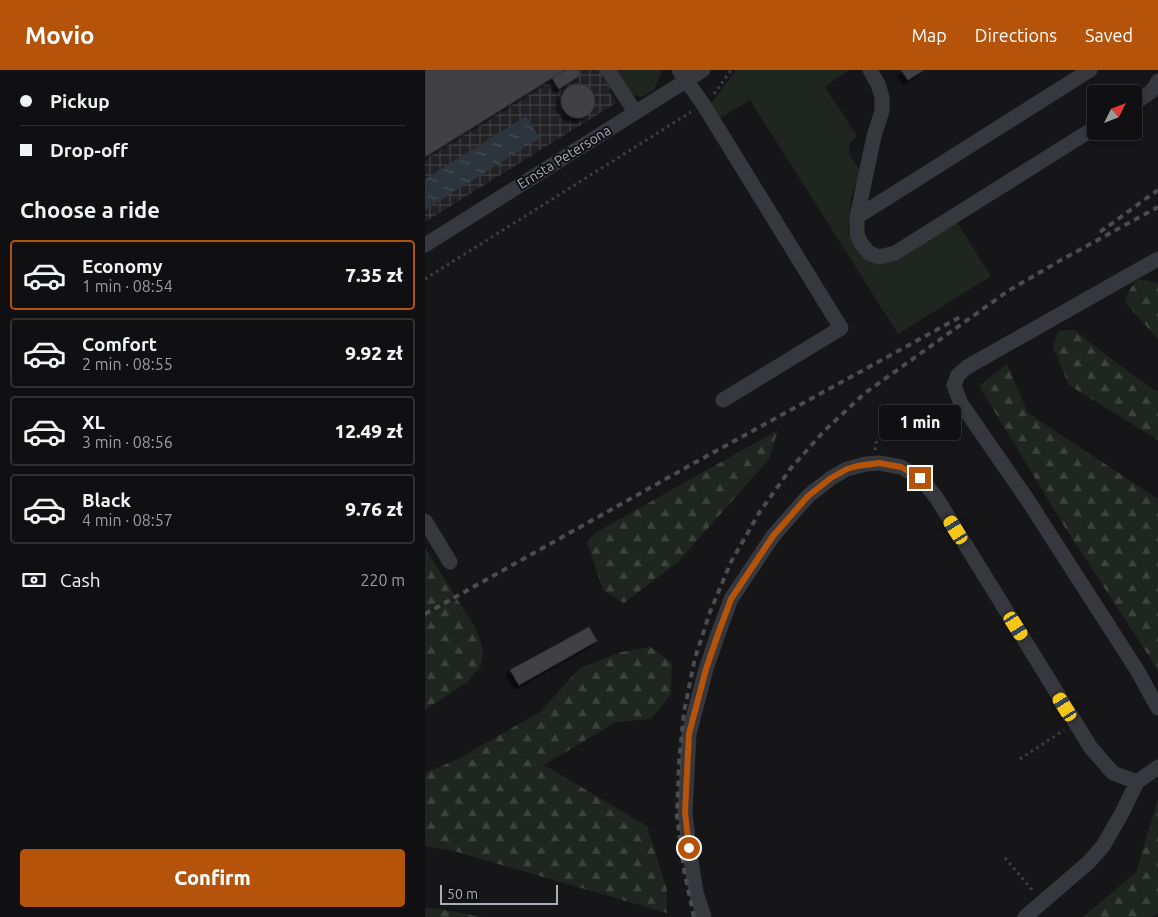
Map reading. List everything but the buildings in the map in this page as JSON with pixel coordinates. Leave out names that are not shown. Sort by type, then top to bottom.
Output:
[{"type":"street","points":[[609,70],[635,112]]},
{"type":"street","name":"Ernsta Petersona","points":[[425,245],[635,112],[683,75],[703,70]]},
{"type":"street","points":[[870,70],[882,97],[882,111],[874,136],[857,217],[857,233],[860,242],[869,253],[879,257],[895,253],[1087,132]]},
{"type":"street","points":[[857,217],[1090,70]]},
{"type":"street","points":[[683,75],[703,104],[841,328],[723,400]]},
{"type":"street","points":[[1143,97],[1152,91],[1158,81]]},
{"type":"street","points":[[1158,258],[967,367],[958,375],[954,385],[960,402],[1027,499],[1137,670],[1158,708]]},
{"type":"street","points":[[704,917],[696,892],[685,812],[689,734],[706,669],[731,599],[773,536],[808,496],[831,478],[847,469],[879,463],[901,467],[920,478],[936,498],[1091,748],[1113,773],[1137,782]]},
{"type":"street","points":[[425,521],[450,562]]},
{"type":"street","points":[[1025,917],[1089,862],[1103,846],[1137,782],[1158,767]]},
{"type":"path","points":[[425,279],[711,99],[731,70]]},
{"type":"path","points":[[1021,760],[1075,723]]},
{"type":"path","points":[[1005,858],[1042,902]]},
{"type":"shaded area","points":[[425,70],[638,70],[608,90],[616,103],[425,222]]},
{"type":"green space","points":[[615,70],[662,70],[655,88],[643,97],[633,95]]},
{"type":"green space","points":[[736,70],[849,70],[825,87],[857,136],[849,144],[849,154],[861,172],[851,198],[848,233],[865,258],[956,221],[991,276],[898,334],[750,100],[719,119],[710,105]]},
{"type":"green space","points":[[1138,279],[1158,283],[1158,338],[1125,302],[1130,289]]},
{"type":"green space","points":[[1074,330],[1135,377],[1158,392],[1158,440],[1069,385],[1053,347],[1058,331]]},
{"type":"green space","points":[[1007,364],[1028,413],[1158,499],[1158,670],[1066,529],[979,386]]},
{"type":"green space","points":[[778,430],[769,459],[678,562],[624,603],[603,590],[587,542],[595,533]]},
{"type":"green space","points":[[425,548],[476,629],[483,649],[481,666],[467,682],[425,710]]},
{"type":"green space","points":[[651,647],[672,663],[671,694],[651,719],[616,722],[544,765],[647,826],[667,890],[667,913],[454,851],[425,846],[425,773],[458,759],[540,712],[580,668],[621,652]]},
{"type":"green space","points":[[1158,799],[1158,912],[1152,917],[1083,917],[1136,872]]},
{"type":"green space","points":[[425,908],[440,909],[482,917],[425,917]]},
{"type":"water","points":[[526,116],[540,138],[425,210],[425,179]]},
{"type":"railway","points":[[1100,232],[1158,190]]},
{"type":"railway","points":[[694,917],[684,870],[677,816],[679,763],[684,712],[695,658],[710,612],[731,562],[759,513],[791,468],[825,430],[865,393],[1008,291],[1158,207]]},
{"type":"railway","points":[[425,614],[960,317]]},
{"type":"route","points":[[689,848],[685,812],[689,734],[706,669],[731,599],[773,536],[808,496],[831,478],[847,469],[879,463],[901,467],[920,478]]}]
